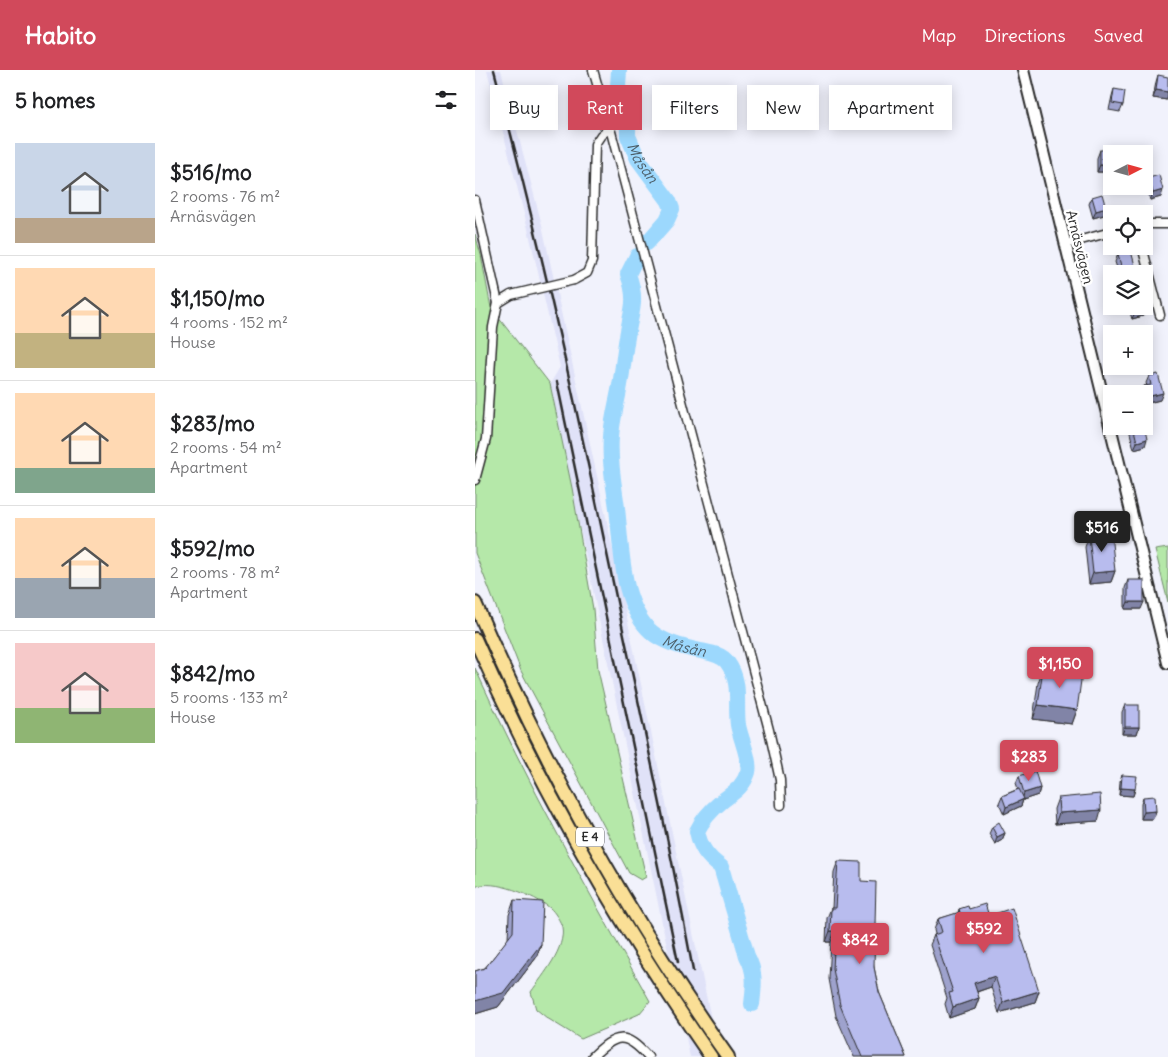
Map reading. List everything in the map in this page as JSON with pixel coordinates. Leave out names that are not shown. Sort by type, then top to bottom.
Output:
[{"type":"highway","name":"E 4","points":[[475,603],[518,700],[601,858],[667,968],[728,1057]]},
{"type":"highway","name":"E 4","points":[[475,639],[541,776],[589,865],[655,974],[711,1057]]},
{"type":"street","points":[[593,70],[597,85]]},
{"type":"street","name":"Arnäsvägen","points":[[1023,70],[1168,663]]},
{"type":"street","points":[[498,303],[511,295],[574,280],[587,273],[592,261],[595,144],[607,130]]},
{"type":"street","points":[[611,130],[769,730],[780,780],[781,804]]},
{"type":"street","points":[[475,200],[498,303],[493,327],[486,438],[475,480]]},
{"type":"street","points":[[1153,224],[1168,224]]},
{"type":"street","points":[[1065,244],[1103,234]]},
{"type":"street","points":[[1145,255],[1160,315]]},
{"type":"street","points":[[592,1057],[607,1044],[621,1038],[629,1039],[637,1044],[648,1057]]},
{"type":"shaded area","points":[[487,70],[501,70],[505,85],[491,85]]},
{"type":"shaded area","points":[[502,130],[517,130],[542,225],[606,517],[719,1057],[690,1057],[550,384],[560,367]]},
{"type":"green space","points":[[475,234],[491,308],[550,384],[572,488],[593,609],[598,670],[646,877],[641,880],[629,873],[521,671],[475,553]]},
{"type":"green space","points":[[1168,548],[1168,602],[1155,550]]},
{"type":"green space","points":[[475,668],[559,836],[650,1001],[639,1014],[581,1039],[536,1009],[531,992],[553,961],[561,944],[562,927],[555,914],[543,903],[514,890],[492,885],[475,887]]},
{"type":"building","points":[[1158,75],[1168,77],[1168,92],[1156,90]]},
{"type":"building","points":[[1114,89],[1125,91],[1123,105],[1112,103]]},
{"type":"building","points":[[1100,150],[1103,150],[1103,165],[1100,165]]},
{"type":"building","points":[[1159,175],[1163,190],[1153,193],[1153,177]]},
{"type":"building","points":[[1102,194],[1105,205],[1103,205],[1103,209],[1096,211],[1092,197]]},
{"type":"building","points":[[1118,255],[1132,255],[1135,265],[1121,265]]},
{"type":"building","points":[[1158,374],[1163,393],[1153,395],[1153,385],[1151,385],[1149,376]]},
{"type":"building","points":[[1135,435],[1146,435],[1147,439],[1137,442]]},
{"type":"building","points":[[1111,534],[1115,571],[1093,573],[1089,536]]},
{"type":"building","points":[[1128,580],[1144,580],[1144,602],[1128,602]]},
{"type":"building","points":[[1043,668],[1082,673],[1077,710],[1038,705]]},
{"type":"building","points":[[1125,705],[1139,705],[1139,727],[1125,727]]},
{"type":"building","points":[[1035,771],[1040,788],[1024,793],[1019,776]]},
{"type":"building","points":[[1122,775],[1137,776],[1135,789],[1121,788]]},
{"type":"building","points":[[1019,789],[1024,799],[1006,807],[1002,796]]},
{"type":"building","points":[[1100,794],[1101,810],[1059,813],[1058,798]]},
{"type":"building","points":[[1155,796],[1156,811],[1144,812],[1143,797]]},
{"type":"building","points":[[999,822],[1005,833],[997,837],[992,827]]},
{"type":"building","points":[[838,861],[861,862],[861,881],[876,882],[874,967],[879,992],[906,1057],[862,1057],[840,1005],[833,969],[835,931],[830,931],[831,908],[835,908]]},
{"type":"building","points":[[514,900],[543,902],[541,944],[503,993],[475,1001],[475,971],[485,968],[513,932]]},
{"type":"building","points":[[985,904],[989,916],[1012,908],[1039,991],[1003,1002],[995,976],[974,983],[979,998],[953,1007],[949,993],[953,992],[934,935],[942,932],[938,919],[960,912],[959,909],[968,906],[969,909]]},
{"type":"waterway","name":"Måsån","points":[[619,70],[618,86],[628,120],[628,136],[638,159],[669,201],[672,209],[667,220],[647,243]]},
{"type":"waterway","name":"Måsån","points":[[637,256],[628,274],[633,292],[633,306],[612,424],[611,446],[612,473],[623,568],[627,587],[637,614],[652,632],[661,639],[673,644],[722,657],[735,677],[738,725],[747,755],[748,772],[740,786],[710,812],[697,831],[705,851],[721,867],[752,968],[754,986],[752,1004]]},
{"type":"railway","points":[[494,70],[546,276],[577,414],[659,796],[693,971]]},
{"type":"railway","points":[[557,382],[678,962]]}]
